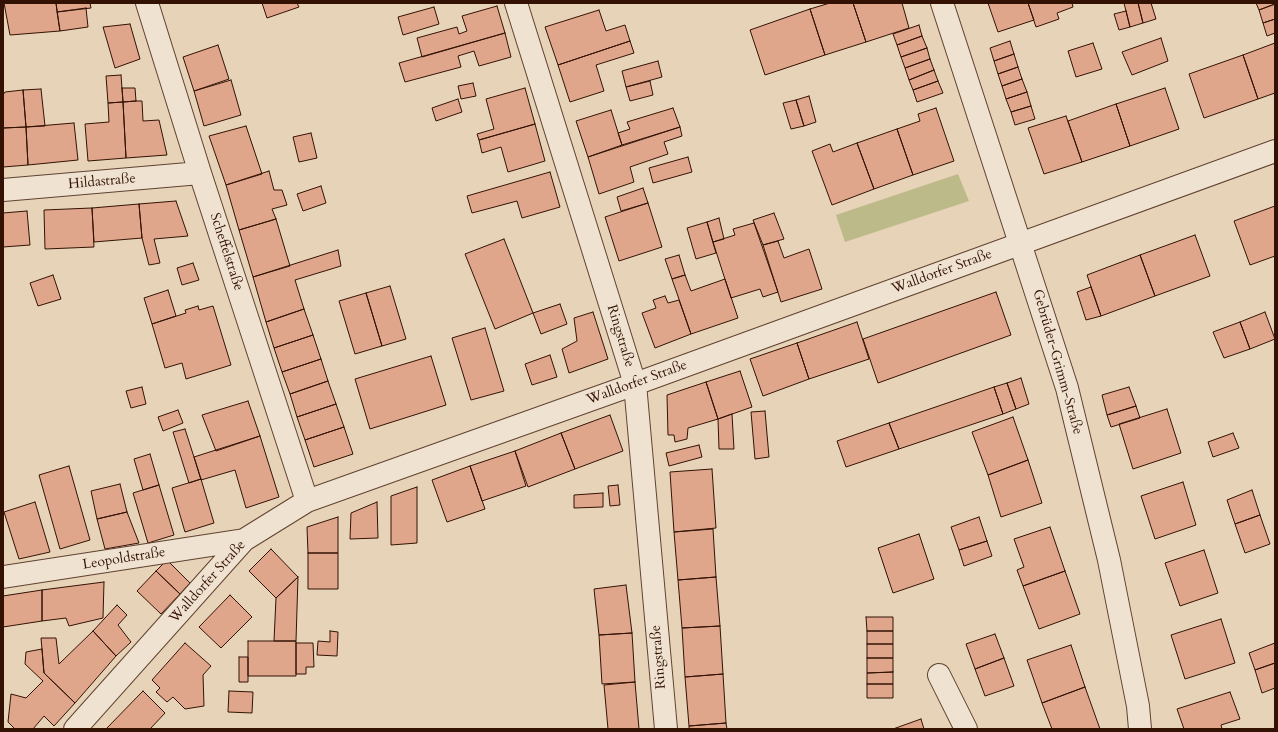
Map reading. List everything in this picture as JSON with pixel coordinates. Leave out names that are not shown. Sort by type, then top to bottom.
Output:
[{"type":"street","name":"Scheffelstraße","points":[[147,3],[200,173],[307,501]]},
{"type":"street","name":"Ringstraße","points":[[516,3],[635,384],[666,729]]},
{"type":"street","name":"Gebrüder-Grimm-Straße","points":[[942,3],[1068,388],[1109,560],[1138,706],[1140,729]]},
{"type":"street","name":"Walldorfer Straße","points":[[75,729],[244,540],[307,501],[635,384],[1275,151]]},
{"type":"street","name":"Hildastraße","points":[[3,190],[200,173]]},
{"type":"street","name":"Leopoldstraße","points":[[3,577],[244,540]]},
{"type":"street","points":[[939,675],[966,729]]},
{"type":"shaded area","points":[[958,174],[969,201],[845,242],[836,215]]},
{"type":"building","points":[[4,3],[56,3],[60,31],[10,35]]},
{"type":"building","points":[[56,3],[90,3],[91,8],[57,12]]},
{"type":"building","points":[[262,3],[297,3],[299,7],[267,18]]},
{"type":"building","points":[[830,3],[853,3],[866,42],[825,55],[810,9]]},
{"type":"building","points":[[853,3],[902,3],[909,28],[866,42]]},
{"type":"building","points":[[988,3],[1028,3],[1034,20],[998,32]]},
{"type":"building","points":[[1028,3],[1072,3],[1073,7],[1057,13],[1059,19],[1036,27]]},
{"type":"building","points":[[1124,3],[1138,3],[1143,23],[1130,27]]},
{"type":"building","points":[[1138,3],[1151,3],[1156,19],[1143,23]]},
{"type":"building","points":[[1256,3],[1275,3],[1275,4],[1259,10]]},
{"type":"building","points":[[1275,4],[1275,19],[1263,23],[1259,10]]},
{"type":"building","points":[[497,6],[505,33],[422,57],[417,38],[457,27],[459,34],[467,31],[462,16]]},
{"type":"building","points":[[434,7],[439,24],[403,35],[398,17]]},
{"type":"building","points":[[86,8],[88,27],[60,31],[57,12]]},
{"type":"building","points":[[810,9],[825,55],[765,75],[750,30]]},
{"type":"building","points":[[599,10],[606,31],[625,25],[630,41],[558,65],[545,27]]},
{"type":"building","points":[[1126,11],[1130,27],[1119,30],[1114,14]]},
{"type":"building","points":[[1275,19],[1275,33],[1267,36],[1263,23]]},
{"type":"building","points":[[130,24],[140,59],[115,68],[103,27]]},
{"type":"building","points":[[919,25],[922,36],[897,45],[893,34]]},
{"type":"building","points":[[505,33],[511,57],[479,66],[474,51],[458,56],[461,67],[405,82],[399,63]]},
{"type":"building","points":[[922,36],[927,48],[901,57],[897,45]]},
{"type":"building","points":[[1161,38],[1168,61],[1132,75],[1122,52]]},
{"type":"building","points":[[630,41],[634,53],[596,65],[604,91],[570,102],[558,65]]},
{"type":"building","points":[[1010,41],[1014,54],[994,61],[990,48]]},
{"type":"building","points":[[1093,43],[1102,69],[1076,77],[1068,51]]},
{"type":"building","points":[[1275,43],[1275,93],[1258,99],[1243,55]]},
{"type":"building","points":[[218,45],[229,79],[194,91],[183,57]]},
{"type":"building","points":[[927,48],[930,59],[905,68],[901,57]]},
{"type":"building","points":[[1014,54],[1018,67],[998,74],[994,61]]},
{"type":"building","points":[[1243,55],[1258,99],[1204,118],[1189,74]]},
{"type":"building","points":[[930,59],[934,70],[909,80],[905,68]]},
{"type":"building","points":[[658,61],[662,77],[626,87],[622,71]]},
{"type":"building","points":[[1018,67],[1022,79],[1002,86],[998,74]]},
{"type":"building","points":[[934,70],[938,81],[913,90],[909,80]]},
{"type":"building","points":[[121,75],[123,102],[108,103],[106,76]]},
{"type":"building","points":[[1022,79],[1027,92],[1006,99],[1002,86]]},
{"type":"building","points":[[231,80],[241,115],[204,126],[194,91]]},
{"type":"building","points":[[650,81],[653,95],[630,101],[626,87]]},
{"type":"building","points":[[938,81],[943,93],[917,102],[913,90]]},
{"type":"building","points":[[473,83],[476,96],[461,99],[458,86]]},
{"type":"building","points":[[122,88],[135,88],[136,101],[123,102]]},
{"type":"building","points":[[525,88],[535,124],[479,140],[477,134],[494,129],[486,99]]},
{"type":"building","points":[[1165,88],[1179,129],[1130,146],[1116,104]]},
{"type":"building","points":[[41,89],[45,126],[26,127],[23,90]]},
{"type":"building","points":[[23,90],[26,127],[3,128],[3,95],[5,92]]},
{"type":"building","points":[[1027,92],[1031,106],[1011,112],[1006,99]]},
{"type":"building","points":[[809,96],[816,122],[804,126],[796,100]]},
{"type":"building","points":[[458,99],[462,112],[436,121],[432,108]]},
{"type":"building","points":[[796,100],[804,126],[791,129],[783,103]]},
{"type":"building","points":[[142,101],[143,121],[159,120],[167,155],[126,158],[123,102]]},
{"type":"building","points":[[123,102],[126,158],[88,161],[85,124],[109,122],[108,103]]},
{"type":"building","points":[[1116,104],[1130,146],[1082,162],[1068,121]]},
{"type":"building","points":[[1031,106],[1035,119],[1015,125],[1011,112]]},
{"type":"building","points":[[673,108],[680,127],[622,145],[618,133],[630,129],[627,122]]},
{"type":"building","points":[[936,108],[954,161],[913,175],[897,129],[920,121],[918,114]]},
{"type":"building","points":[[611,110],[622,145],[588,157],[576,121]]},
{"type":"building","points":[[1066,116],[1082,162],[1044,174],[1028,128]]},
{"type":"building","points":[[74,123],[78,160],[28,165],[26,127]]},
{"type":"building","points":[[535,124],[545,161],[508,172],[501,147],[482,153],[479,140]]},
{"type":"building","points":[[246,126],[262,174],[226,185],[209,136]]},
{"type":"building","points":[[26,127],[28,165],[3,167],[3,128]]},
{"type":"building","points":[[680,127],[682,136],[664,142],[668,154],[630,167],[634,182],[599,194],[588,157]]},
{"type":"building","points":[[897,129],[913,175],[874,189],[857,143]]},
{"type":"building","points":[[311,133],[317,158],[299,162],[293,137]]},
{"type":"building","points":[[857,143],[874,189],[832,205],[812,151],[830,144],[833,152]]},
{"type":"building","points":[[688,157],[692,172],[653,183],[649,168]]},
{"type":"building","points":[[269,171],[274,190],[282,190],[287,205],[272,209],[276,219],[239,230],[226,185]]},
{"type":"building","points":[[550,172],[560,207],[522,218],[517,201],[472,213],[467,196]]},
{"type":"building","points":[[321,186],[326,203],[303,211],[297,194]]},
{"type":"building","points":[[643,188],[648,203],[621,211],[617,197]]},
{"type":"building","points":[[176,201],[188,236],[154,239],[160,263],[149,265],[142,238],[139,204]]},
{"type":"building","points":[[648,203],[662,247],[619,261],[605,217]]},
{"type":"building","points":[[139,204],[142,238],[94,242],[92,208]]},
{"type":"building","points":[[1275,206],[1275,256],[1250,265],[1234,221]]},
{"type":"building","points":[[92,208],[94,247],[45,249],[44,210]]},
{"type":"building","points":[[27,211],[30,245],[3,247],[3,213]]},
{"type":"building","points":[[774,213],[784,239],[763,245],[753,220]]},
{"type":"building","points":[[719,218],[724,239],[713,242],[707,222]]},
{"type":"building","points":[[276,219],[290,266],[253,277],[239,230]]},
{"type":"building","points":[[707,222],[716,253],[696,259],[687,228]]},
{"type":"building","points":[[754,223],[778,292],[763,297],[760,289],[731,298],[713,242],[735,235],[733,229]]},
{"type":"building","points":[[1195,235],[1210,276],[1155,296],[1140,255]]},
{"type":"building","points":[[504,239],[533,313],[495,329],[465,254]]},
{"type":"building","points":[[778,241],[784,258],[809,249],[822,289],[781,302],[763,245]]},
{"type":"building","points":[[338,250],[341,266],[295,280],[304,309],[266,322],[253,277]]},
{"type":"building","points":[[679,255],[685,275],[672,279],[665,259]]},
{"type":"building","points":[[1140,255],[1155,296],[1101,316],[1087,275]]},
{"type":"building","points":[[193,263],[199,280],[182,285],[177,268]]},
{"type":"building","points":[[53,275],[61,299],[38,306],[30,283]]},
{"type":"building","points":[[685,275],[691,291],[725,279],[738,318],[691,334],[672,279]]},
{"type":"building","points":[[390,286],[406,339],[382,346],[366,293]]},
{"type":"building","points":[[1091,287],[1101,316],[1086,320],[1077,292]]},
{"type":"building","points":[[168,290],[176,316],[152,324],[144,298]]},
{"type":"building","points":[[996,292],[1011,335],[878,383],[863,339]]},
{"type":"building","points":[[366,293],[382,346],[355,354],[339,301]]},
{"type":"building","points":[[665,296],[668,303],[679,300],[691,334],[655,348],[642,313],[656,308],[653,300]]},
{"type":"building","points":[[560,304],[567,324],[541,334],[533,313]]},
{"type":"building","points":[[198,306],[199,310],[213,306],[231,365],[186,379],[182,363],[165,368],[152,324],[186,313],[185,310]]},
{"type":"building","points":[[304,309],[313,335],[274,348],[266,322]]},
{"type":"building","points":[[593,312],[608,359],[569,373],[562,349],[577,341],[574,318]]},
{"type":"building","points":[[1265,312],[1275,339],[1250,349],[1240,322]]},
{"type":"building","points":[[857,322],[869,359],[809,379],[797,343]]},
{"type":"building","points":[[1240,322],[1250,349],[1224,358],[1213,332]]},
{"type":"building","points":[[485,328],[504,391],[471,400],[452,338]]},
{"type":"building","points":[[313,335],[321,359],[282,372],[274,348]]},
{"type":"building","points":[[797,343],[809,379],[763,396],[750,359]]},
{"type":"building","points":[[550,355],[557,377],[532,385],[525,364]]},
{"type":"building","points":[[431,356],[446,405],[370,429],[355,379]]},
{"type":"building","points":[[321,359],[328,381],[290,394],[282,372]]},
{"type":"building","points":[[740,371],[752,407],[718,419],[706,382]]},
{"type":"building","points":[[1021,378],[1029,404],[1016,409],[1007,383]]},
{"type":"building","points":[[328,381],[336,404],[297,417],[290,394]]},
{"type":"building","points":[[706,382],[718,419],[688,428],[687,439],[675,442],[674,435],[668,435],[667,395]]},
{"type":"building","points":[[1007,383],[1016,409],[1003,414],[994,387]]},
{"type":"building","points":[[142,387],[146,404],[131,408],[126,391]]},
{"type":"building","points":[[994,387],[1003,414],[899,449],[889,423]]},
{"type":"building","points":[[1129,387],[1136,406],[1107,415],[1102,395]]},
{"type":"building","points":[[248,401],[260,436],[216,451],[202,415]]},
{"type":"building","points":[[336,404],[344,427],[305,440],[297,417]]},
{"type":"building","points":[[1136,406],[1140,418],[1111,427],[1107,415]]},
{"type":"building","points":[[1167,409],[1181,453],[1133,469],[1119,424]]},
{"type":"building","points":[[178,410],[183,423],[163,431],[158,417]]},
{"type":"building","points":[[765,411],[769,457],[755,459],[751,412]]},
{"type":"building","points":[[732,414],[734,449],[719,449],[718,419]]},
{"type":"building","points":[[610,415],[623,451],[575,469],[561,433]]},
{"type":"building","points":[[1013,417],[1028,460],[988,475],[972,432]]},
{"type":"building","points":[[889,423],[899,449],[846,467],[837,441]]},
{"type":"building","points":[[344,427],[353,454],[314,467],[305,440]]},
{"type":"building","points":[[185,429],[201,479],[189,483],[173,432]]},
{"type":"building","points":[[561,433],[575,469],[528,487],[515,451]]},
{"type":"building","points":[[1233,433],[1239,448],[1213,457],[1208,442]]},
{"type":"building","points":[[260,436],[279,497],[246,508],[235,470],[201,480],[194,457]]},
{"type":"building","points":[[699,445],[702,457],[669,466],[666,453]]},
{"type":"building","points":[[515,451],[526,486],[482,501],[470,466]]},
{"type":"building","points":[[150,454],[159,485],[143,490],[134,459]]},
{"type":"building","points":[[1028,460],[1042,503],[1001,517],[988,475]]},
{"type":"building","points":[[69,466],[90,540],[60,549],[39,475]]},
{"type":"building","points":[[470,466],[485,509],[447,522],[432,480]]},
{"type":"building","points":[[712,469],[716,528],[674,532],[670,472]]},
{"type":"building","points":[[201,479],[214,523],[185,532],[172,488]]},
{"type":"building","points":[[1183,482],[1196,525],[1155,539],[1141,496]]},
{"type":"building","points":[[120,484],[127,512],[97,519],[91,491]]},
{"type":"building","points":[[159,485],[174,535],[148,543],[133,493]]},
{"type":"building","points":[[618,485],[620,505],[610,506],[608,486]]},
{"type":"building","points":[[417,487],[417,543],[391,545],[391,496]]},
{"type":"building","points":[[1252,490],[1260,515],[1235,524],[1227,500]]},
{"type":"building","points":[[603,493],[603,507],[574,508],[574,495]]},
{"type":"building","points":[[35,502],[50,552],[19,559],[4,512]]},
{"type":"building","points":[[377,502],[378,538],[350,539],[351,513]]},
{"type":"building","points":[[127,512],[139,543],[105,549],[97,519]]},
{"type":"building","points":[[1260,515],[1270,544],[1245,553],[1235,524]]},
{"type":"building","points":[[338,517],[338,553],[308,553],[307,527]]},
{"type":"building","points":[[979,517],[987,541],[959,550],[951,527]]},
{"type":"building","points":[[1050,527],[1065,571],[1023,586],[1017,570],[1024,567],[1014,539]]},
{"type":"building","points":[[713,529],[716,577],[678,580],[674,532]]},
{"type":"building","points":[[919,534],[934,579],[893,593],[878,548]]},
{"type":"building","points":[[987,541],[992,556],[964,566],[959,550]]},
{"type":"building","points":[[271,549],[298,577],[276,598],[249,571]]},
{"type":"building","points":[[1204,550],[1218,593],[1180,606],[1165,563]]},
{"type":"building","points":[[308,553],[338,553],[338,589],[308,589]]},
{"type":"building","points":[[167,560],[190,583],[180,594],[156,571]]},
{"type":"building","points":[[156,571],[180,594],[161,614],[137,591]]},
{"type":"building","points":[[1065,571],[1080,614],[1039,629],[1023,586]]},
{"type":"building","points":[[298,577],[296,641],[274,641],[276,598]]},
{"type":"building","points":[[716,577],[720,626],[682,628],[678,580]]},
{"type":"building","points":[[104,582],[103,618],[69,626],[66,618],[42,621],[42,590]]},
{"type":"building","points":[[626,585],[632,633],[599,635],[594,589]]},
{"type":"building","points":[[42,590],[42,621],[3,627],[3,596]]},
{"type":"building","points":[[230,595],[252,617],[221,648],[199,627]]},
{"type":"building","points":[[117,605],[127,615],[118,625],[131,642],[116,656],[93,631]]},
{"type":"building","points":[[866,617],[893,617],[893,631],[867,631]]},
{"type":"building","points":[[1221,619],[1235,663],[1185,679],[1171,635]]},
{"type":"building","points":[[720,626],[723,674],[685,677],[682,628]]},
{"type":"building","points":[[93,631],[116,656],[75,703],[44,673],[41,638],[56,638],[59,664]]},
{"type":"building","points":[[330,631],[338,632],[337,656],[317,655],[318,641],[330,642]]},
{"type":"building","points":[[867,631],[893,631],[893,644],[867,644]]},
{"type":"building","points":[[632,633],[635,682],[602,684],[599,635]]},
{"type":"building","points":[[995,634],[1004,658],[975,669],[966,644]]},
{"type":"building","points":[[248,641],[296,641],[296,676],[248,676]]},
{"type":"building","points":[[185,643],[211,666],[203,675],[204,706],[185,709],[173,697],[167,702],[156,692],[160,688],[152,680]]},
{"type":"building","points":[[296,643],[313,643],[314,667],[306,667],[306,674],[296,674]]},
{"type":"building","points":[[1275,643],[1275,663],[1255,670],[1249,653]]},
{"type":"building","points":[[867,644],[893,644],[893,658],[867,658]]},
{"type":"building","points":[[1071,645],[1085,687],[1042,703],[1027,660]]},
{"type":"building","points":[[42,649],[44,673],[75,703],[54,726],[44,716],[33,729],[15,729],[8,722],[11,694],[26,698],[43,681],[25,664],[26,652]]},
{"type":"building","points":[[239,657],[248,657],[248,682],[239,682]]},
{"type":"building","points":[[867,658],[893,658],[893,672],[867,673]]},
{"type":"building","points":[[1004,658],[1014,686],[985,696],[975,669]]},
{"type":"building","points":[[1275,663],[1275,688],[1262,693],[1255,670]]},
{"type":"building","points":[[893,672],[893,684],[867,684],[867,673]]},
{"type":"building","points":[[723,674],[726,723],[689,726],[685,677]]},
{"type":"building","points":[[635,682],[639,729],[608,729],[604,685]]},
{"type":"building","points":[[867,684],[893,684],[893,698],[867,698]]},
{"type":"building","points":[[1085,687],[1100,729],[1052,729],[1042,703]]},
{"type":"building","points":[[143,691],[165,713],[150,729],[106,729]]},
{"type":"building","points":[[229,691],[253,692],[252,713],[228,712]]},
{"type":"building","points":[[1230,692],[1240,719],[1221,725],[1222,729],[1184,729],[1177,709]]},
{"type":"building","points":[[921,719],[924,729],[893,729]]},
{"type":"building","points":[[726,723],[727,729],[689,729],[689,726]]}]
